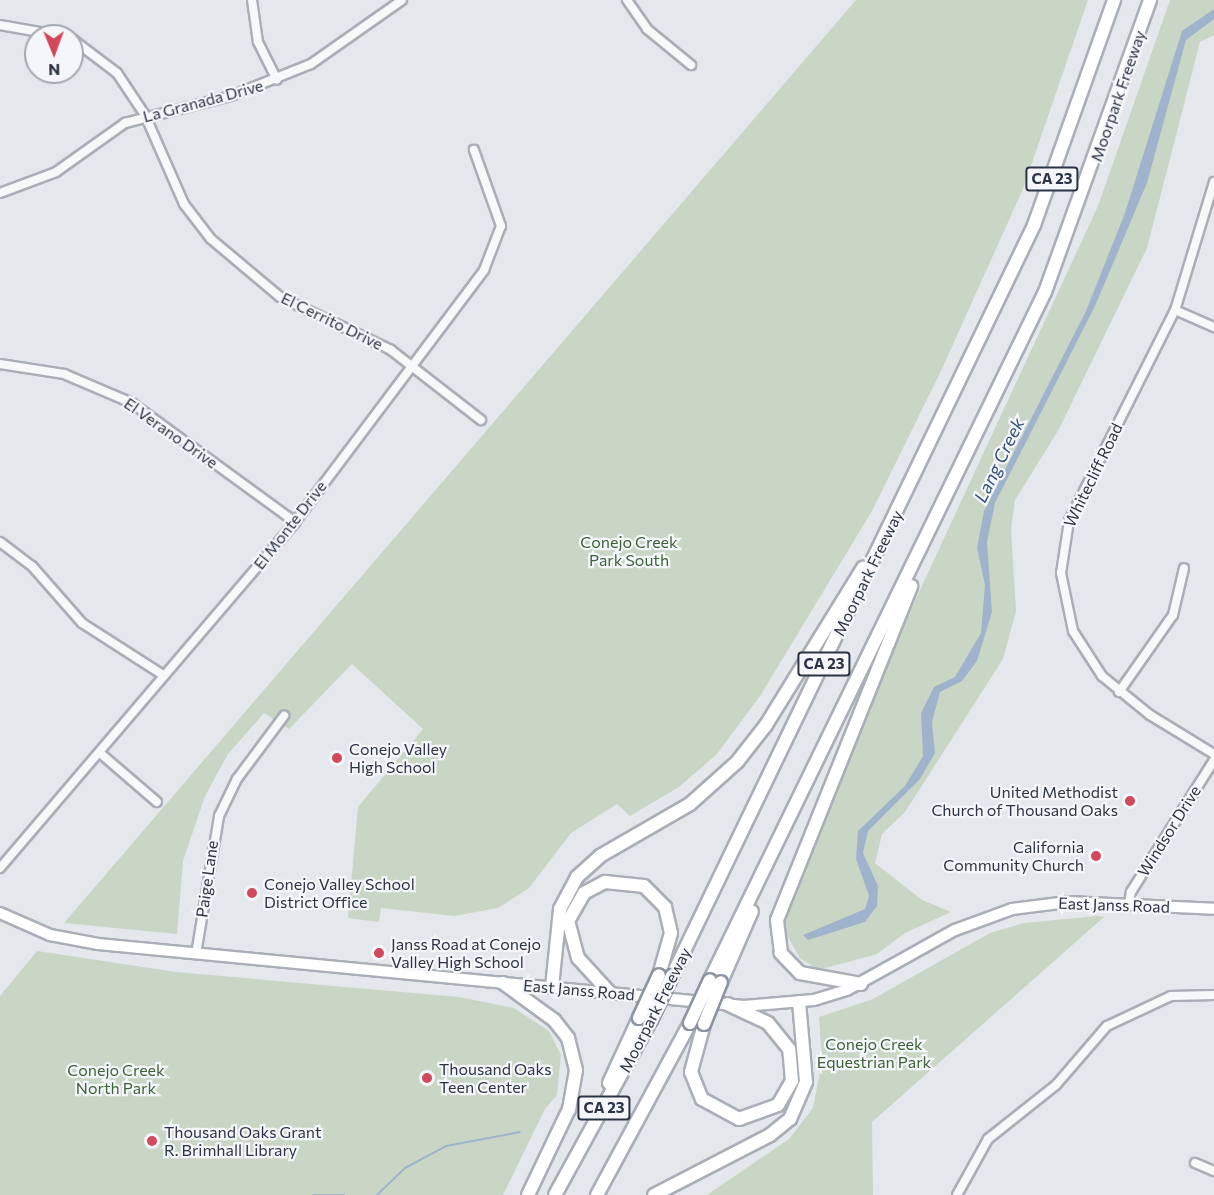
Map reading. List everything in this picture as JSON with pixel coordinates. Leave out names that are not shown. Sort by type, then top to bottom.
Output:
[{"type":"highway","name":"Moorpark Freeway","points":[[556,1194],[976,351],[1065,147],[1114,0]]},
{"type":"highway","name":"Moorpark Freeway","points":[[597,1195],[690,1023],[716,981],[822,751],[949,494],[1045,292],[1150,0]]},
{"type":"highway","points":[[552,987],[560,909],[577,877],[600,856],[690,804],[751,746],[863,568],[976,351]]},
{"type":"highway","points":[[861,984],[800,973],[781,952],[777,920],[949,494]]},
{"type":"highway","points":[[610,993],[582,964],[569,931],[577,902],[605,882],[644,886],[665,907],[671,933],[666,976]]},
{"type":"highway","points":[[716,981],[692,1072],[702,1099],[739,1119],[778,1105],[792,1081],[789,1049],[768,1023],[727,1004]]},
{"type":"highway","points":[[503,983],[554,1020],[574,1059],[569,1109],[528,1195]]},
{"type":"highway","points":[[654,1195],[770,1135],[790,1119],[806,1082],[799,1002]]},
{"type":"main road","name":"East Janss Road","points":[[0,913],[67,939],[196,954],[727,1004],[799,1002],[861,984],[992,915],[1056,902],[1214,909]]},
{"type":"street","points":[[252,0],[258,42],[277,80]]},
{"type":"street","name":"La Granada Drive","points":[[0,193],[56,172],[109,132],[145,115],[277,80],[342,46],[402,0]]},
{"type":"street","points":[[627,0],[647,29],[691,65]]},
{"type":"street","points":[[0,25],[24,29]]},
{"type":"street","name":"El Cerrito Drive","points":[[84,46],[106,60],[145,115],[184,204],[211,239],[280,297],[415,366],[482,420]]},
{"type":"street","name":"El Monte Drive","points":[[0,868],[295,522],[415,366],[499,242],[498,209],[474,150]]},
{"type":"street","name":"Whitecliff Road","points":[[1214,182],[1212,196],[1175,310],[1063,543],[1063,591],[1073,631],[1088,659],[1119,692],[1214,754]]},
{"type":"street","points":[[1175,310],[1214,327]]},
{"type":"street","name":"El Verano Drive","points":[[0,364],[64,374],[132,403],[295,522]]},
{"type":"street","points":[[0,542],[32,566],[82,623],[163,675]]},
{"type":"street","points":[[1119,692],[1173,615],[1184,568]]},
{"type":"street","name":"Paige Lane","points":[[196,954],[219,816],[237,778],[284,716]]},
{"type":"street","points":[[100,753],[157,802]]},
{"type":"street","name":"Windsor Drive","points":[[1129,904],[1131,892],[1214,760]]},
{"type":"street","points":[[957,1195],[988,1139],[1050,1092],[1107,1026],[1171,996],[1214,995]]},
{"type":"street","points":[[1195,1163],[1214,1171]]},
{"type":"green space","name":"Conejo Creek Park South","points":[[856,0],[1088,0],[1023,189],[941,371],[872,511],[760,696],[717,754],[679,787],[630,816],[617,804],[571,833],[529,888],[498,908],[454,916],[381,908],[379,922],[348,918],[358,807],[423,729],[352,664],[289,729],[264,713],[228,754],[205,796],[183,861],[177,934],[64,923]]},
{"type":"green space","points":[[1170,0],[1214,0],[1214,35],[1200,42],[1147,248],[1059,429],[1015,500],[1011,529],[1016,611],[1003,659],[905,812],[882,834],[875,863],[922,900],[951,912],[905,933],[877,954],[818,970],[800,958],[781,925],[895,644],[1098,206]]},
{"type":"green space","name":"Conejo Creek Equestrian Park","points":[[1104,917],[872,1122],[873,1195],[707,1195],[789,1139],[813,1108],[822,1062],[819,1017],[873,999],[990,933],[1024,923]]},
{"type":"green space","name":"Conejo Creek North Park","points":[[37,951],[176,972],[459,997],[514,1008],[549,1031],[561,1055],[557,1095],[545,1109],[503,1195],[0,1195],[0,996]]},
{"type":"water","points":[[1214,9],[1214,19],[1186,40],[1147,183],[1095,306],[995,503],[987,542],[992,612],[977,661],[962,681],[940,692],[932,722],[935,753],[920,779],[868,831],[863,853],[878,886],[877,906],[865,922],[808,940],[803,935],[865,909],[869,896],[856,859],[858,831],[905,786],[923,756],[921,713],[934,687],[955,677],[981,633],[985,585],[977,548],[984,511],[1086,311],[1125,213],[1182,31]]},
{"type":"waterway","name":"Lang Creek","points":[[377,1195],[405,1168],[446,1146],[520,1132]]},
{"type":"waterway","name":"Lang Creek","points":[[313,1195],[344,1195]]},
{"type":"place","name":"Conejo Valley High School","points":[[337,758]]},
{"type":"place","name":"United Methodist Church of Thousand Oaks","points":[[1130,801]]},
{"type":"place","name":"California Community Church","points":[[1096,856]]},
{"type":"place","name":"Conejo Valley School District Office","points":[[252,893]]},
{"type":"place","name":"Janss Road at Conejo Valley High School","points":[[379,953]]},
{"type":"place","name":"Thousand Oaks Teen Center","points":[[427,1078]]},
{"type":"place","name":"Thousand Oaks Grant R. Brimhall Library","points":[[152,1141]]}]
